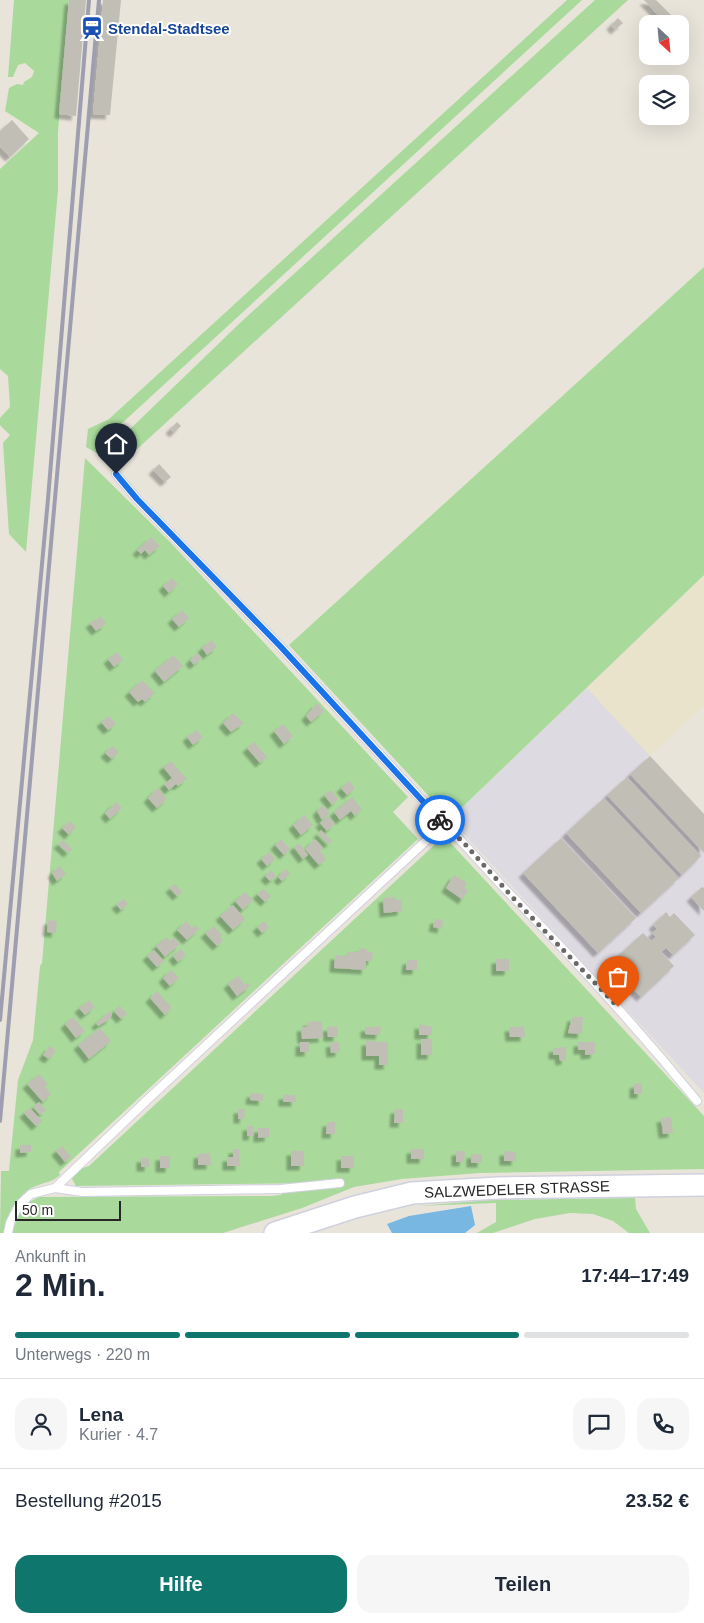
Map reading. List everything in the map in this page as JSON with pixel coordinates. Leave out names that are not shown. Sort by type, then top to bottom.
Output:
[{"type":"main road","name":"SALZWEDELER STRASSE","points":[[275,1233],[355,1207],[412,1193],[489,1188],[704,1185]]},
{"type":"lane","points":[[116,474],[137,499],[280,646],[516,901],[606,993],[697,1101]]},
{"type":"lane","points":[[55,1188],[444,824]]},
{"type":"lane","points":[[8,1233],[10,1223],[19,1206],[31,1194],[55,1188],[82,1192],[280,1189],[340,1184]]},
{"type":"shaded area","points":[[704,575],[704,706],[650,756],[587,688]]},
{"type":"shaded area","points":[[587,688],[704,814],[704,1093],[450,819]]},
{"type":"green space","points":[[14,0],[69,0],[58,132],[58,190],[26,552],[9,534],[3,443],[10,435],[0,425],[0,418],[10,407],[8,376],[0,369],[0,169],[39,133],[5,111],[9,88],[17,84],[23,85],[24,82],[32,77],[34,71],[25,63],[18,65],[13,77],[8,77]]},
{"type":"green space","points":[[567,0],[582,0],[120,425],[102,456],[86,447],[88,429],[109,419]]},
{"type":"green space","points":[[595,0],[628,0],[135,451],[124,448],[121,441],[125,434],[241,322]]},
{"type":"green space","points":[[704,267],[704,575],[450,819],[289,645]]},
{"type":"green space","points":[[85,458],[170,542],[408,797],[393,812],[418,839],[59,1172],[60,1175],[52,1181],[29,1189],[14,1205],[4,1233],[0,1233],[1,1171],[9,1171],[18,1080],[33,1040],[40,966],[42,963]]},
{"type":"green space","points":[[444,836],[704,1116],[704,1169],[480,1173],[402,1179],[354,1187],[302,1208],[223,1233],[11,1233],[23,1205],[39,1197],[271,1196],[281,1195],[284,1191],[326,1189],[328,1187],[322,1183],[76,1186],[72,1179],[79,1169],[89,1166]]},
{"type":"green space","points":[[635,1198],[636,1209],[650,1233],[629,1233],[613,1221],[593,1214],[570,1213],[535,1219],[493,1233],[477,1233],[496,1222],[496,1203],[418,1206],[490,1200]]},
{"type":"water","points":[[471,1206],[475,1225],[465,1233],[392,1233],[387,1224],[409,1216]]},
{"type":"building","points":[[69,0],[86,0],[76,116],[59,114]]},
{"type":"building","points":[[103,0],[121,0],[110,115],[93,114]]},
{"type":"building","points":[[644,0],[656,0],[671,15],[658,15]]},
{"type":"building","points":[[618,18],[623,23],[615,30],[611,25]]},
{"type":"building","points":[[12,120],[29,139],[10,157],[0,147],[0,131]]},
{"type":"building","points":[[177,422],[181,426],[174,433],[170,429]]},
{"type":"building","points":[[159,464],[171,477],[165,482],[153,470]]},
{"type":"building","points":[[151,537],[160,546],[149,555],[145,550],[141,554],[137,550]]},
{"type":"building","points":[[172,578],[178,584],[169,593],[163,586]]},
{"type":"building","points":[[182,610],[189,618],[179,627],[172,619]]},
{"type":"building","points":[[101,616],[106,624],[96,631],[90,623]]},
{"type":"building","points":[[211,640],[217,647],[207,655],[202,648]]},
{"type":"building","points":[[117,652],[123,660],[114,667],[108,659]]},
{"type":"building","points":[[197,653],[202,658],[194,665],[190,660]]},
{"type":"building","points":[[173,655],[183,666],[164,682],[155,671]]},
{"type":"building","points":[[142,680],[155,693],[145,702],[142,699],[138,702],[129,692]]},
{"type":"building","points":[[317,703],[324,711],[311,722],[306,716]]},
{"type":"building","points":[[233,713],[244,723],[231,732],[223,723]]},
{"type":"building","points":[[109,716],[116,724],[108,730],[101,722]]},
{"type":"building","points":[[283,724],[293,736],[284,744],[274,731]]},
{"type":"building","points":[[196,730],[203,737],[193,745],[187,737]]},
{"type":"building","points":[[254,742],[267,757],[260,763],[247,748]]},
{"type":"building","points":[[112,746],[119,752],[112,759],[105,753]]},
{"type":"building","points":[[650,756],[704,814],[704,853],[630,774]]},
{"type":"building","points":[[171,761],[187,779],[169,790],[164,784],[172,778],[163,767]]},
{"type":"building","points":[[627,777],[701,856],[682,875],[607,795]]},
{"type":"building","points":[[349,781],[355,788],[347,795],[341,788]]},
{"type":"building","points":[[158,788],[167,799],[157,808],[148,798]]},
{"type":"building","points":[[331,790],[338,799],[332,805],[324,795]]},
{"type":"building","points":[[352,797],[362,809],[355,816],[351,811],[340,820],[334,812]]},
{"type":"building","points":[[604,798],[679,878],[641,913],[566,833]]},
{"type":"building","points":[[116,802],[122,808],[110,819],[105,813]]},
{"type":"building","points":[[323,805],[330,813],[322,820],[317,811]]},
{"type":"building","points":[[304,815],[313,825],[301,835],[293,825]]},
{"type":"building","points":[[328,816],[335,824],[327,831],[320,823]]},
{"type":"building","points":[[70,821],[76,827],[69,835],[62,828]]},
{"type":"building","points":[[321,830],[332,841],[328,844],[318,834]]},
{"type":"building","points":[[561,838],[636,918],[598,953],[523,873]]},
{"type":"building","points":[[281,839],[290,849],[284,855],[275,845]]},
{"type":"building","points":[[315,839],[323,848],[320,851],[326,859],[319,865],[305,849]]},
{"type":"building","points":[[63,840],[72,849],[68,853],[58,844]]},
{"type":"building","points":[[299,843],[308,855],[303,859],[294,847]]},
{"type":"building","points":[[269,852],[275,859],[267,866],[261,859]]},
{"type":"building","points":[[59,866],[66,874],[57,881],[52,873]]},
{"type":"building","points":[[286,869],[290,874],[282,881],[278,877]]},
{"type":"building","points":[[271,870],[276,876],[270,881],[265,876]]},
{"type":"building","points":[[454,875],[467,883],[464,887],[468,890],[463,900],[446,888]]},
{"type":"building","points":[[175,884],[182,892],[177,896],[170,888]]},
{"type":"building","points":[[702,887],[704,888],[704,911],[691,897]]},
{"type":"building","points":[[263,889],[271,896],[265,902],[257,894]]},
{"type":"building","points":[[245,892],[253,900],[243,910],[235,901]]},
{"type":"building","points":[[396,897],[396,900],[402,900],[402,911],[384,913],[383,898]]},
{"type":"building","points":[[124,899],[128,904],[121,910],[116,904]]},
{"type":"building","points":[[233,905],[245,919],[233,930],[220,916]]},
{"type":"building","points":[[666,912],[670,917],[674,913],[695,935],[673,955],[666,948],[661,952],[674,966],[641,997],[609,964],[643,933],[651,941],[656,937],[652,933],[657,929],[653,925]]},
{"type":"building","points":[[435,919],[443,920],[442,929],[433,927]]},
{"type":"building","points":[[48,920],[57,921],[56,933],[47,932]]},
{"type":"building","points":[[186,921],[192,928],[195,925],[199,929],[187,940],[177,930]]},
{"type":"building","points":[[264,921],[269,927],[262,933],[257,927]]},
{"type":"building","points":[[214,926],[222,935],[220,937],[223,941],[217,946],[205,933]]},
{"type":"building","points":[[167,937],[170,941],[174,938],[180,944],[165,957],[156,946]]},
{"type":"building","points":[[359,948],[367,949],[367,952],[373,952],[372,961],[366,961],[366,970],[334,968],[335,955],[347,956],[347,952],[359,952]]},
{"type":"building","points":[[181,949],[186,955],[178,962],[173,956]]},
{"type":"building","points":[[154,950],[164,961],[157,967],[147,956]]},
{"type":"building","points":[[496,959],[509,959],[509,971],[496,971]]},
{"type":"building","points":[[407,960],[417,960],[417,970],[406,970]]},
{"type":"building","points":[[171,970],[179,978],[170,986],[163,978]]},
{"type":"building","points":[[238,976],[245,985],[247,983],[250,986],[237,996],[228,984]]},
{"type":"building","points":[[157,991],[172,1008],[165,1015],[150,998]]},
{"type":"building","points":[[89,1000],[95,1007],[85,1015],[79,1008]]},
{"type":"building","points":[[120,1006],[127,1014],[121,1019],[114,1011]]},
{"type":"building","points":[[110,1011],[112,1014],[110,1019],[98,1026],[96,1023]]},
{"type":"building","points":[[73,1017],[85,1031],[76,1038],[65,1024]]},
{"type":"building","points":[[572,1017],[583,1017],[582,1034],[568,1033]]},
{"type":"building","points":[[322,1021],[323,1038],[302,1039],[301,1027],[307,1027],[307,1022]]},
{"type":"building","points":[[419,1024],[432,1027],[432,1035],[419,1035]]},
{"type":"building","points":[[337,1026],[338,1037],[328,1037],[327,1027]]},
{"type":"building","points":[[365,1027],[381,1027],[380,1035],[365,1034]]},
{"type":"building","points":[[509,1027],[524,1027],[525,1037],[510,1037]]},
{"type":"building","points":[[100,1028],[111,1041],[89,1059],[78,1045]]},
{"type":"building","points":[[421,1039],[432,1039],[432,1055],[421,1055]]},
{"type":"building","points":[[366,1041],[388,1042],[388,1065],[379,1065],[379,1056],[366,1056]]},
{"type":"building","points":[[300,1042],[309,1042],[309,1052],[300,1052]]},
{"type":"building","points":[[339,1042],[340,1052],[331,1053],[330,1043]]},
{"type":"building","points":[[578,1042],[595,1042],[595,1054],[585,1055],[585,1050],[578,1050]]},
{"type":"building","points":[[50,1046],[56,1051],[49,1059],[43,1055]]},
{"type":"building","points":[[566,1047],[566,1060],[560,1061],[559,1055],[553,1055],[553,1048]]},
{"type":"building","points":[[39,1074],[48,1084],[45,1087],[51,1094],[43,1102],[27,1084]]},
{"type":"building","points":[[642,1083],[642,1094],[634,1094],[634,1084]]},
{"type":"building","points":[[251,1093],[263,1094],[263,1101],[250,1100]]},
{"type":"building","points":[[283,1095],[295,1095],[296,1102],[283,1102]]},
{"type":"building","points":[[39,1102],[46,1110],[40,1115],[33,1107]]},
{"type":"building","points":[[30,1108],[42,1121],[36,1126],[24,1113]]},
{"type":"building","points":[[238,1109],[245,1109],[244,1119],[238,1119]]},
{"type":"building","points":[[395,1109],[403,1109],[403,1123],[394,1123]]},
{"type":"building","points":[[671,1117],[673,1133],[663,1134],[661,1118]]},
{"type":"building","points":[[327,1122],[335,1122],[335,1134],[326,1134]]},
{"type":"building","points":[[247,1126],[254,1126],[253,1136],[247,1136]]},
{"type":"building","points":[[258,1128],[269,1128],[269,1137],[258,1138]]},
{"type":"building","points":[[20,1145],[31,1145],[31,1152],[20,1153]]},
{"type":"building","points":[[62,1146],[71,1157],[65,1162],[56,1151]]},
{"type":"building","points":[[233,1149],[239,1149],[240,1166],[227,1166],[227,1157],[233,1157]]},
{"type":"building","points":[[411,1149],[424,1149],[424,1159],[411,1159]]},
{"type":"building","points":[[291,1151],[304,1151],[304,1166],[291,1166]]},
{"type":"building","points":[[456,1151],[465,1151],[464,1162],[456,1162]]},
{"type":"building","points":[[504,1151],[516,1152],[516,1161],[504,1161]]},
{"type":"building","points":[[210,1153],[211,1165],[198,1165],[198,1154]]},
{"type":"building","points":[[471,1154],[482,1154],[482,1163],[471,1163]]},
{"type":"building","points":[[160,1156],[170,1156],[170,1168],[160,1168]]},
{"type":"building","points":[[341,1156],[354,1156],[354,1168],[341,1168]]},
{"type":"building","points":[[141,1158],[149,1158],[149,1167],[141,1167]]},
{"type":"railway","points":[[0,1020],[48,499],[89,0]]},
{"type":"railway","points":[[0,1121],[99,0]]},
{"type":"way so far","points":[[440,820],[464,843],[516,901],[529,912],[618,1007]]},
{"type":"place","name":"Stendal-Stadtsee","points":[[92,28]]},
{"type":"route","points":[[116,474],[137,499],[280,646],[440,820]]}]
